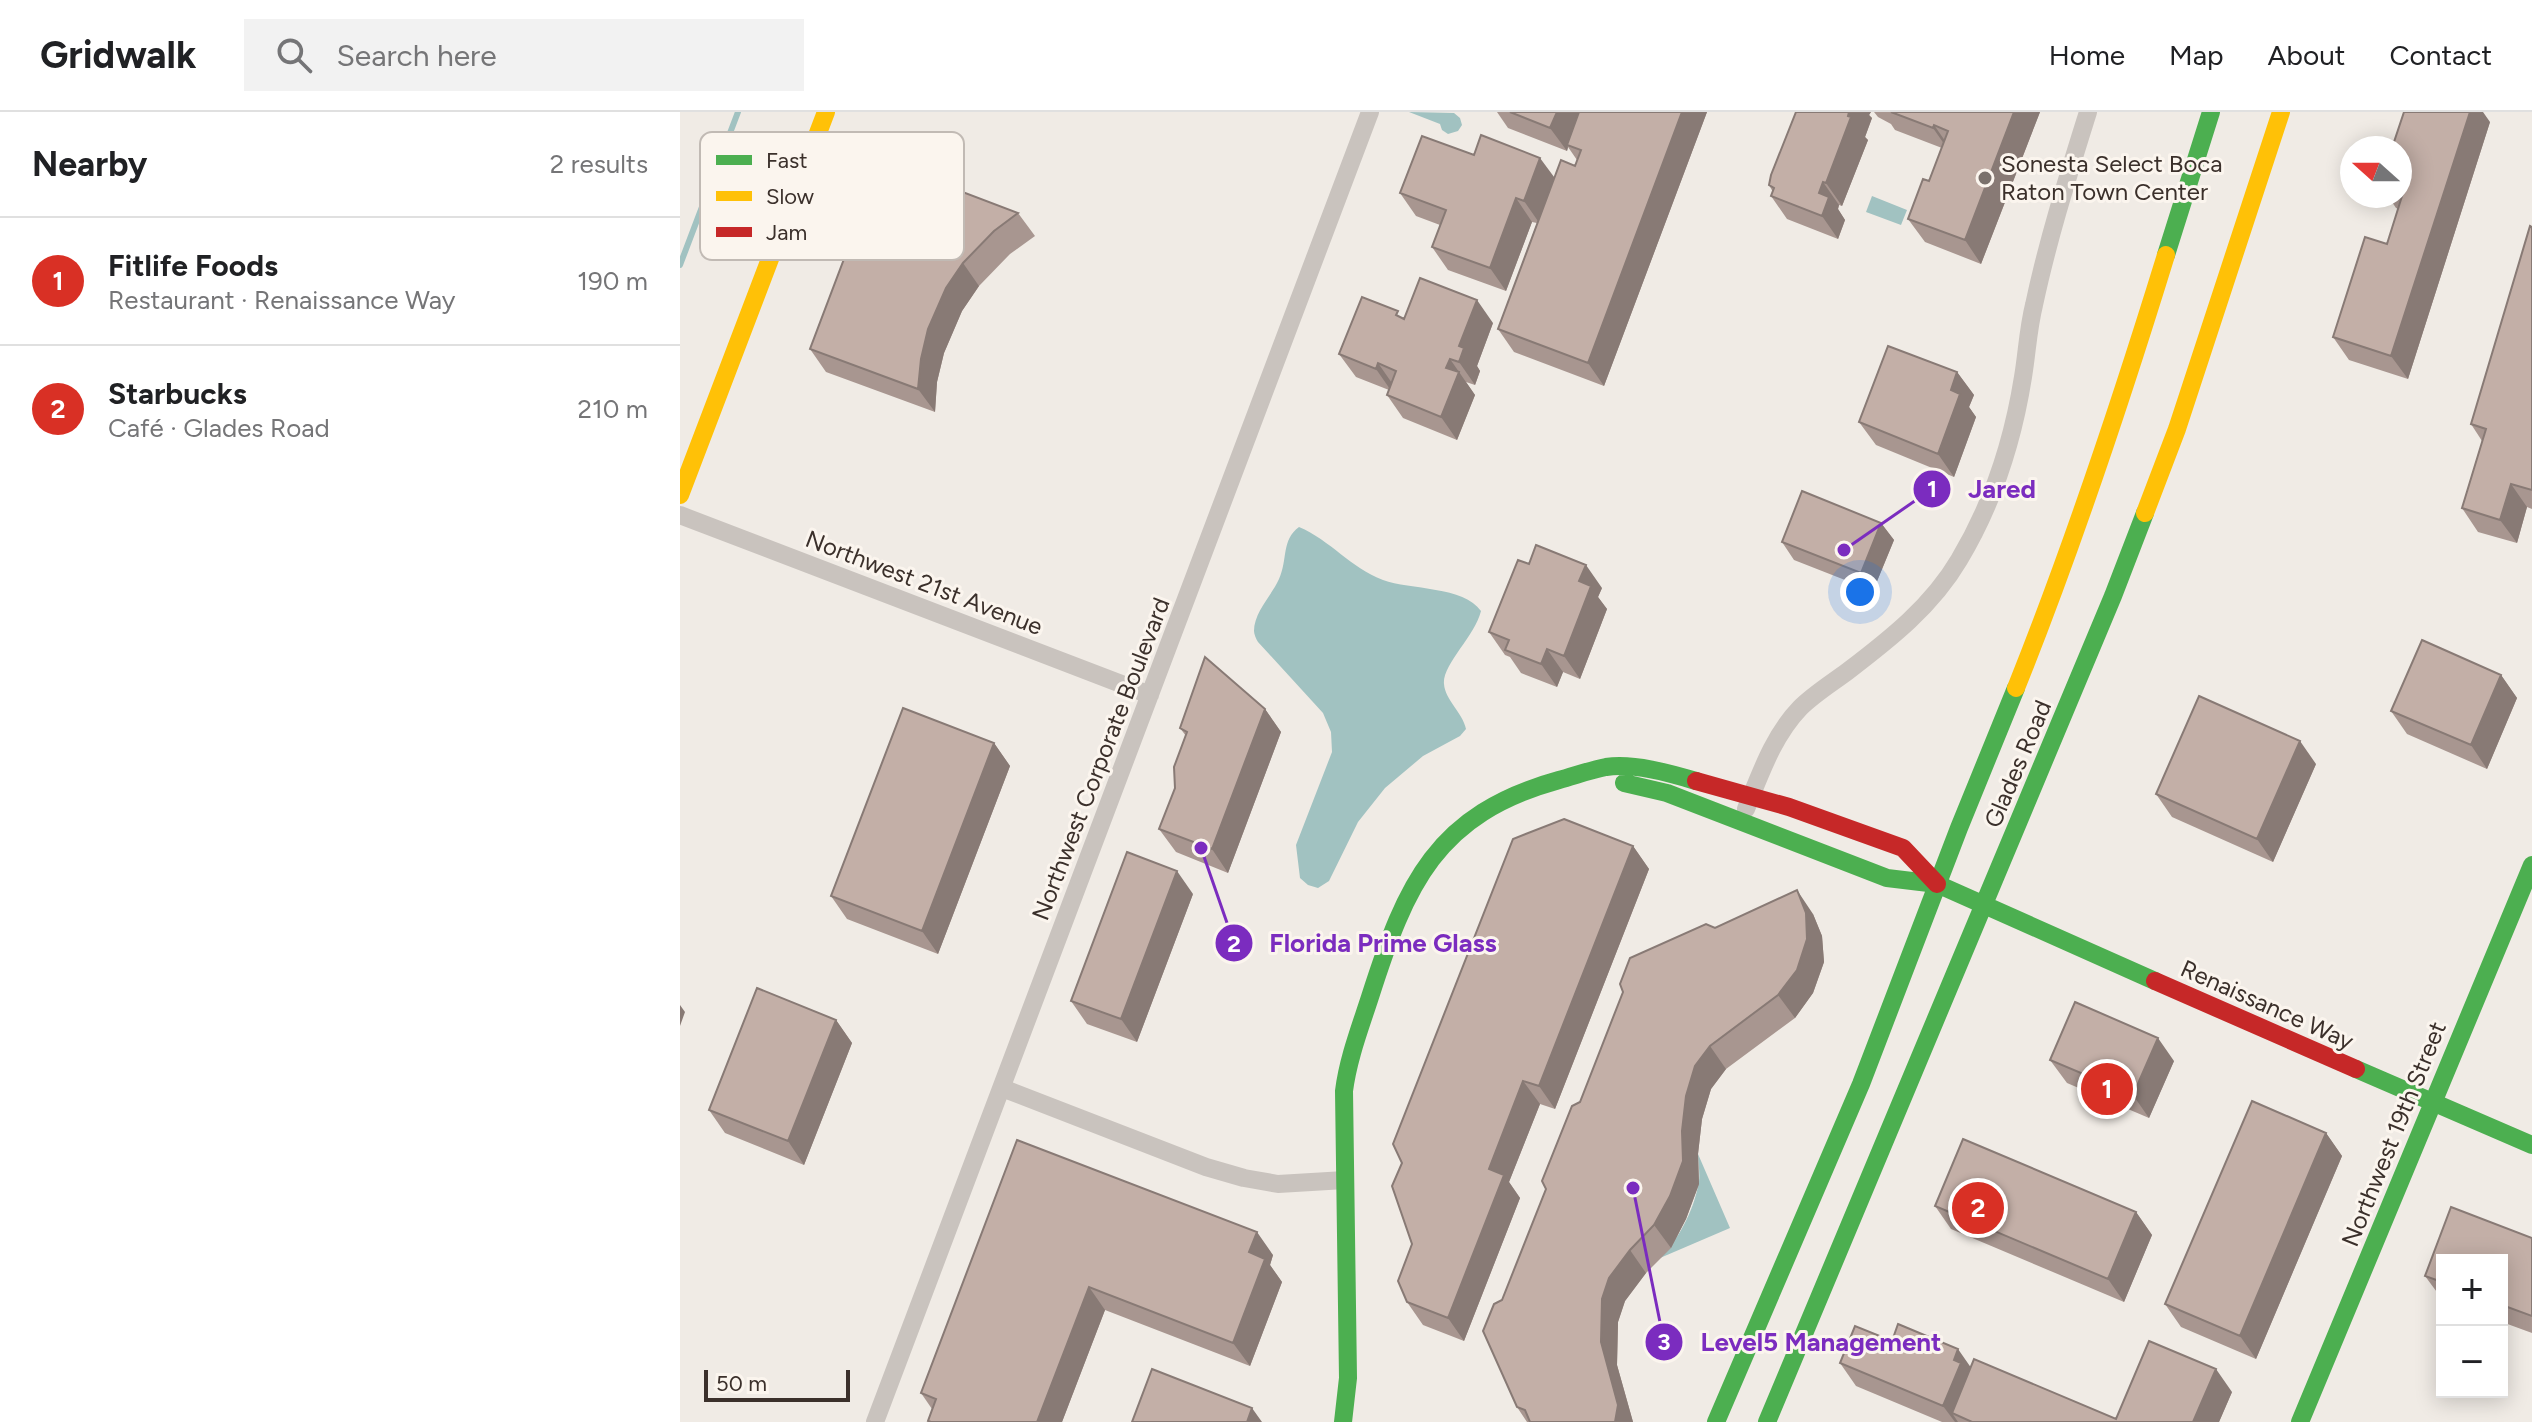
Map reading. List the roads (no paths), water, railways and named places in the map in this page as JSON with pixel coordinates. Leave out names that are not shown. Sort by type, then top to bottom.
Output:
[{"type":"street","points":[[818,132],[826,112]]},
{"type":"street","name":"Northwest Corporate Boulevard","points":[[875,1422],[1370,112]]},
{"type":"street","points":[[1749,803],[1766,760],[1780,734],[1800,708],[1885,642],[1922,607],[1957,563],[1977,527],[1998,476],[2013,426],[2029,328],[2048,243],[2088,112]]},
{"type":"street","name":"Glades Road","points":[[1716,1422],[1861,1084],[1937,884],[2052,599],[2124,392],[2211,112]]},
{"type":"street","name":"Glades Road","points":[[1767,1422],[2080,679],[2177,429],[2281,112]]},
{"type":"street","points":[[680,495],[770,260]]},
{"type":"street","name":"Northwest 21st Avenue","points":[[680,515],[1150,695]]},
{"type":"street","points":[[1343,1422],[1348,1378],[1344,1091],[1349,1057],[1389,939],[1421,873],[1448,838],[1478,814],[1530,788],[1607,767],[1636,768],[1698,781],[1749,803],[1903,848],[1937,884]]},
{"type":"street","points":[[1586,775],[1608,783],[1635,785],[1667,793],[1887,878],[1937,884]]},
{"type":"street","name":"Northwest 19th Street","points":[[2300,1422],[2532,865]]},
{"type":"street","name":"Renaissance Way","points":[[1937,884],[2532,1145]]},
{"type":"street","points":[[1002,1088],[1206,1167],[1244,1178],[1278,1184],[1345,1180]]},
{"type":"water","points":[[1409,112],[1454,113],[1462,125],[1458,131],[1448,134],[1440,124]]},
{"type":"water","points":[[1872,196],[1907,210],[1901,225],[1866,212]]},
{"type":"water","points":[[1299,527],[1371,575],[1394,583],[1450,593],[1473,603],[1481,611],[1445,676],[1445,690],[1466,729],[1460,736],[1423,756],[1385,788],[1358,822],[1329,881],[1318,888],[1300,878],[1296,845],[1332,752],[1331,732],[1323,713],[1258,642],[1254,631],[1260,610],[1282,572],[1287,544]]},
{"type":"water","points":[[1698,1154],[1730,1228],[1660,1258],[1689,1215],[1699,1182]]},
{"type":"waterway","points":[[730,132],[738,112]]},
{"type":"waterway","points":[[680,265],[700,212]]},
{"type":"place","name":"Sonesta Select Boca Raton Town Center","points":[[1985,178]]},
{"type":"place","name":"Jared","points":[[1844,550]]},
{"type":"place","name":"Florida Prime Glass","points":[[1201,848]]},
{"type":"place","name":"Fitlife Foods","points":[[2107,1089]]},
{"type":"place","name":"Level5 Management","points":[[1633,1188]]},
{"type":"place","name":"Starbucks","points":[[1978,1208]]}]
